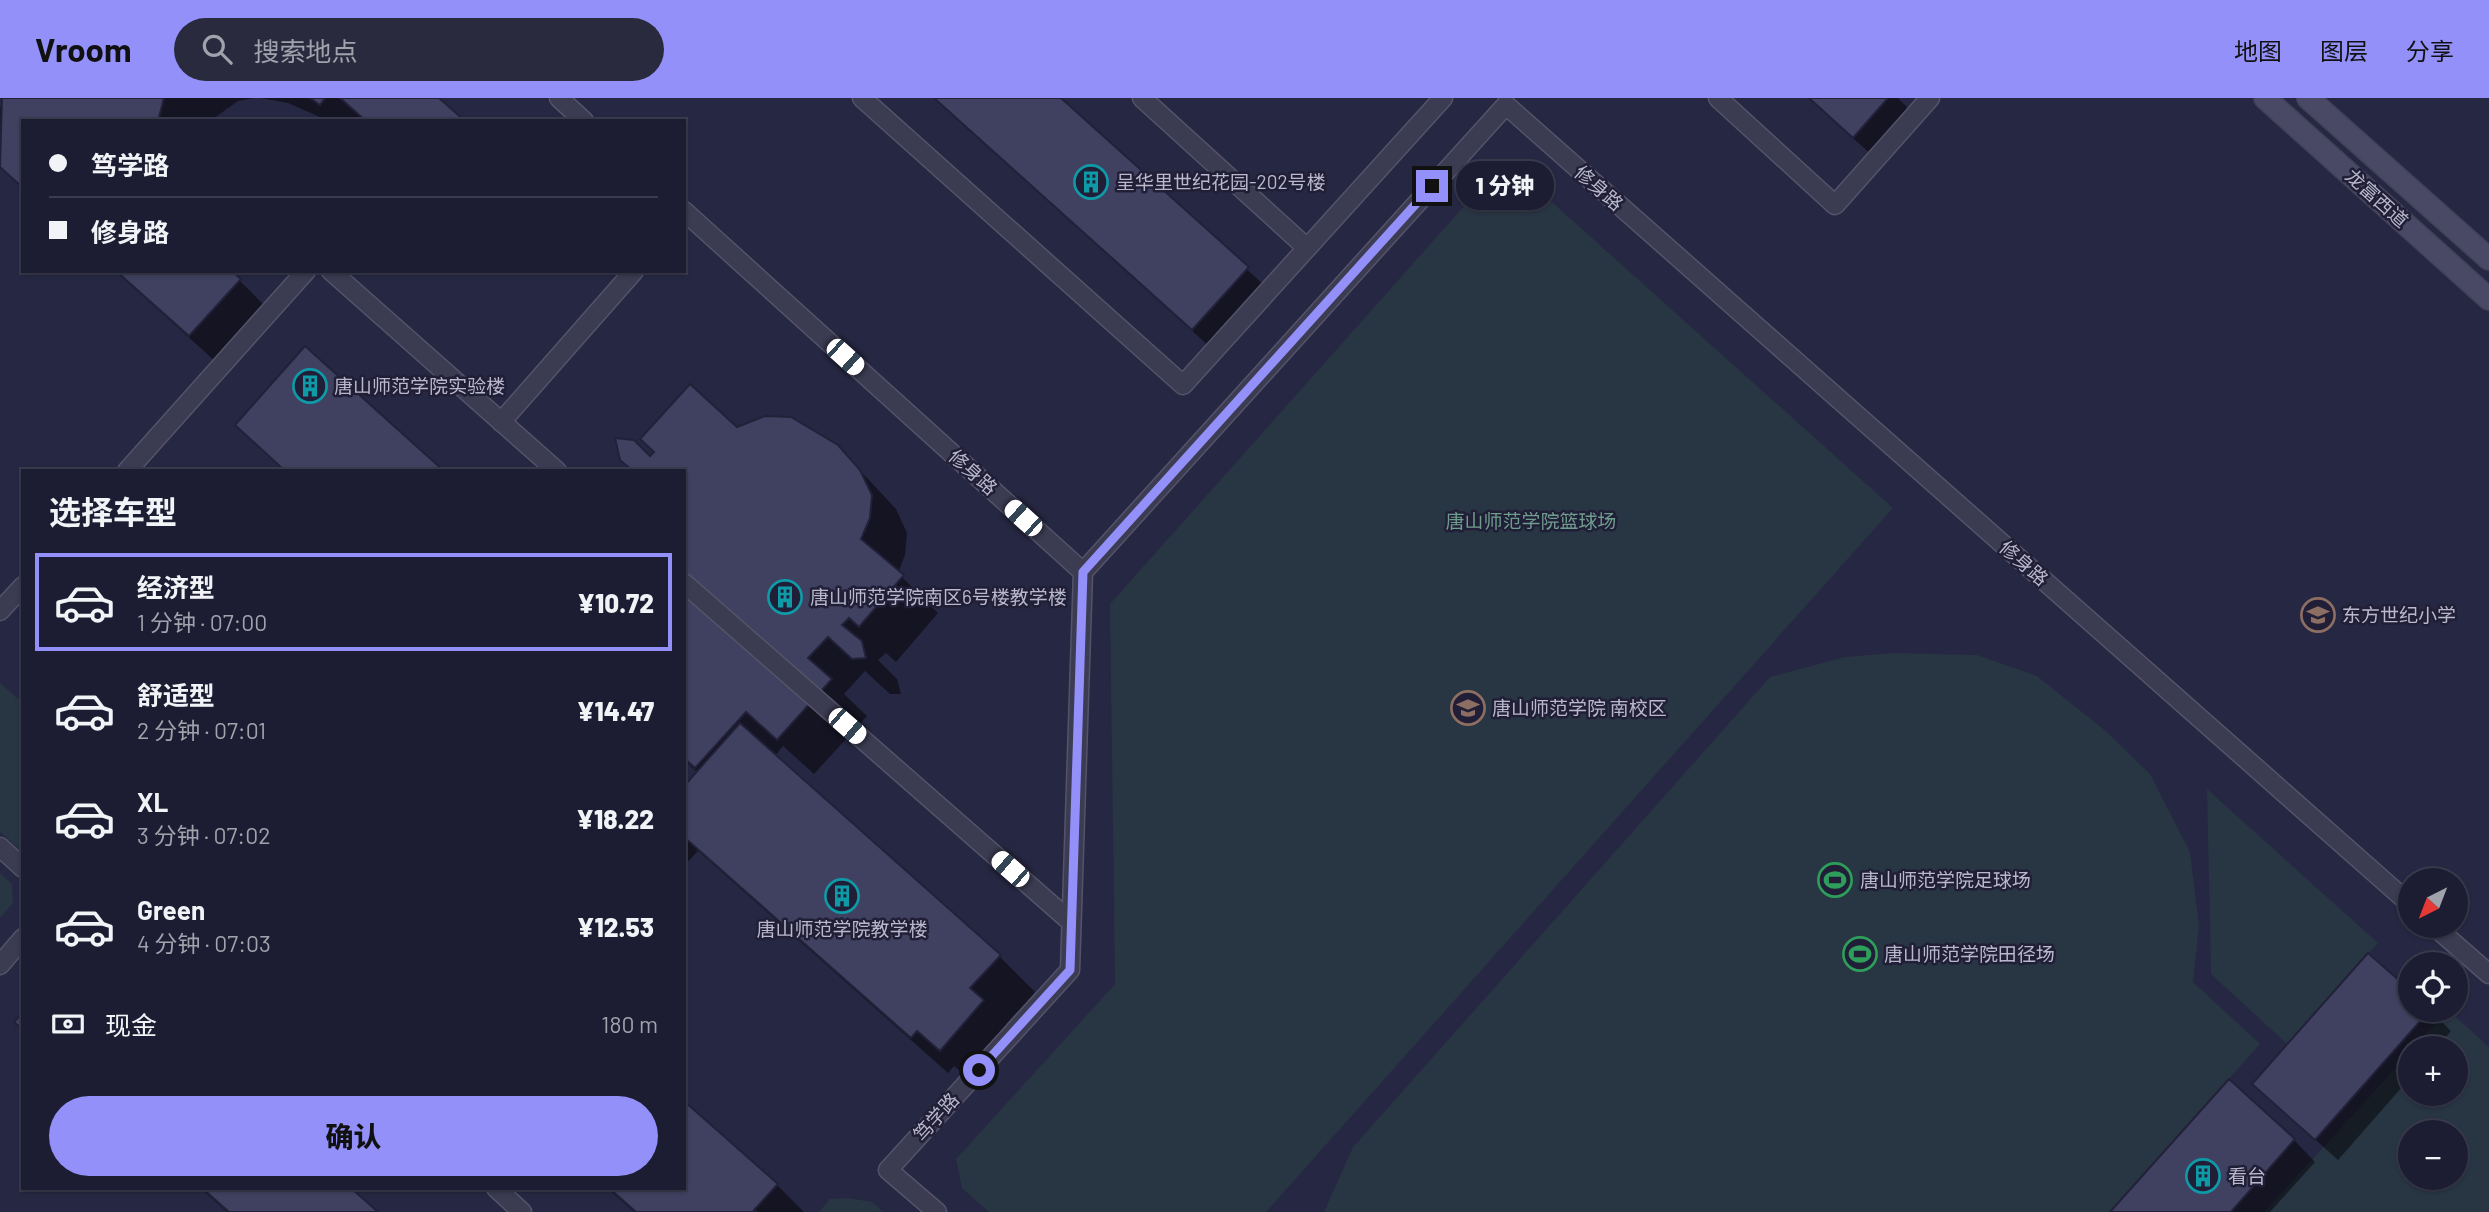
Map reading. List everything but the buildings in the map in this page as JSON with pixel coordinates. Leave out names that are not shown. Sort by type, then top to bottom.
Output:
[{"type":"main road","name":"龙富西道","points":[[2266,98],[2489,299]]},
{"type":"main road","name":"龙富西道","points":[[2308,98],[2489,259]]},
{"type":"lane","points":[[559,98],[582,119]]},
{"type":"lane","points":[[862,98],[1183,385],[1443,98]]},
{"type":"lane","points":[[1142,98],[1307,248]]},
{"type":"lane","points":[[1718,98],[1835,205],[1930,98]]},
{"type":"lane","name":"修身路","points":[[686,214],[1083,572],[1506,105],[2398,893]]},
{"type":"lane","points":[[129,469],[304,273]]},
{"type":"lane","points":[[333,273],[555,469]]},
{"type":"lane","points":[[501,422],[632,273]]},
{"type":"lane","name":"笃学路","points":[[937,1212],[888,1170],[1070,970],[1083,572]]},
{"type":"lane","points":[[686,585],[1071,922]]},
{"type":"lane","points":[[0,611],[21,588]]},
{"type":"lane","points":[[0,848],[21,866]]},
{"type":"lane","points":[[2448,938],[2489,974]]},
{"type":"lane","points":[[0,965],[21,940]]},
{"type":"lane","points":[[498,1190],[522,1212]]},
{"type":"green space","name":"唐山师范学院篮球场","points":[[1505,160],[1893,508],[1266,1212],[989,1212],[962,1188],[956,1159],[1115,984],[1110,604]]},
{"type":"green space","name":"唐山师范学院田径场","points":[[1893,653],[1977,655],[2037,676],[2107,732],[2150,774],[2190,852],[2199,926],[2193,982],[2260,1044],[2110,1212],[1324,1212],[1353,1147],[1770,677],[1845,657]]},
{"type":"green space","points":[[0,683],[21,701],[21,850],[0,832]]},
{"type":"green space","points":[[2207,789],[2378,943],[2287,1044],[2211,974]]},
{"type":"green space","points":[[0,873],[12,884],[13,903],[0,918]]},
{"type":"green space","points":[[2437,1022],[2461,1022],[2489,1047],[2489,1212],[2264,1212],[2398,1065],[2398,1106],[2468,1106],[2468,1036],[2424,1036]]},
{"type":"green space","points":[[848,1198],[872,1202],[883,1212],[819,1212],[830,1199]]},
{"type":"place","name":"呈华里世纪花园-202号楼","points":[[1091,182]]},
{"type":"place","name":"唐山师范学院实验楼","points":[[310,386]]},
{"type":"place","name":"唐山师范学院南区6号楼教学楼","points":[[785,597]]},
{"type":"place","name":"东方世纪小学","points":[[2318,615]]},
{"type":"place","name":"唐山师范学院 南校区","points":[[1468,708]]},
{"type":"place","name":"唐山师范学院足球场","points":[[1835,880]]},
{"type":"place","name":"唐山师范学院教学楼","points":[[842,896]]},
{"type":"place","name":"唐山师范学院田径场","points":[[1860,954]]},
{"type":"place","name":"看台","points":[[2203,1176]]},
{"type":"route","points":[[979,1070],[1070,970],[1083,572],[1432,186]]}]
